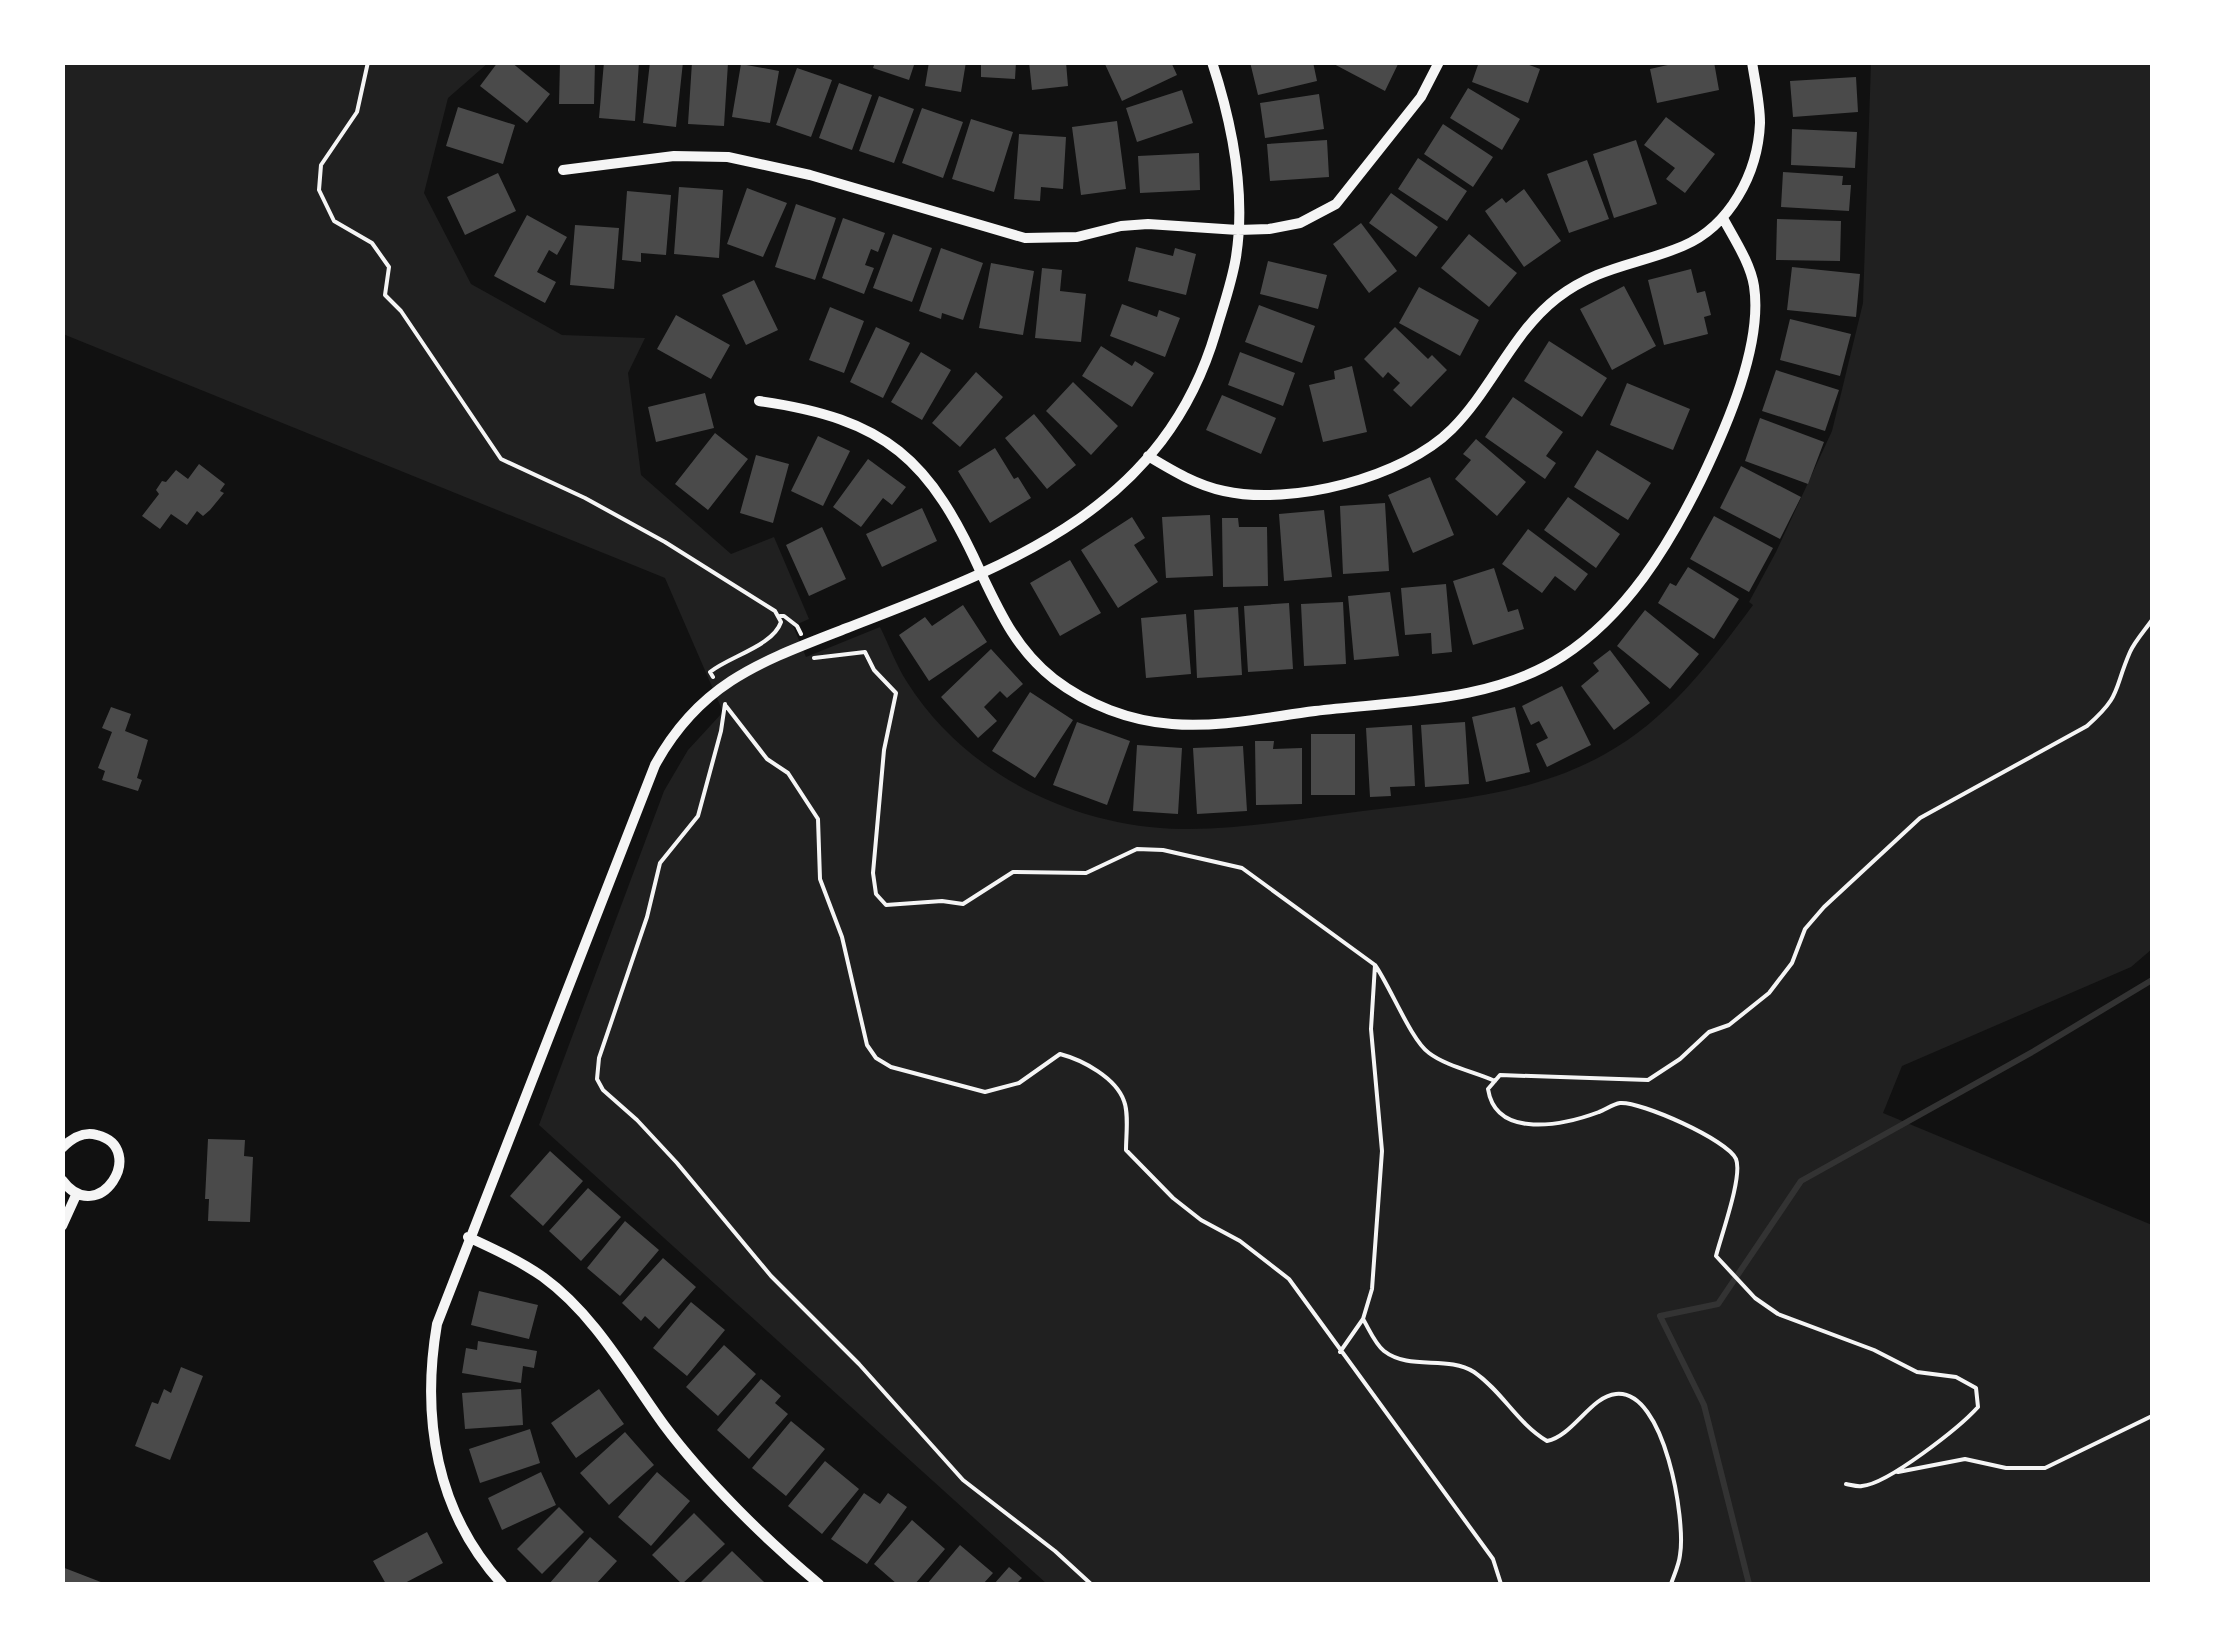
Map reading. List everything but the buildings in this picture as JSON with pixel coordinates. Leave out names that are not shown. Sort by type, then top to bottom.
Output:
[{"type":"street","points":[[502,1584],[475,1553],[461,1528],[432,1439],[430,1378],[437,1324],[655,765],[683,720],[718,690],[757,666],[982,575],[1056,536],[1095,508],[1148,456],[1184,403],[1210,351],[1236,258],[1238,230],[1230,132],[1212,62]]},
{"type":"street","points":[[562,170],[674,156],[716,156],[795,170],[1025,238],[1078,237],[1148,224],[1238,230],[1300,222],[1336,204],[1420,97],[1439,62]]},
{"type":"street","points":[[1148,456],[1204,486],[1247,494],[1336,486],[1387,471],[1430,447],[1452,428],[1523,333],[1557,299],[1604,272],[1685,245],[1706,234],[1723,218],[1744,186],[1758,144],[1760,120],[1752,62]]},
{"type":"street","points":[[759,402],[835,416],[861,427],[921,470],[948,505],[999,614],[1030,657],[1075,694],[1138,719],[1170,724],[1222,723],[1474,692],[1532,672],[1585,640],[1633,590],[1677,526],[1717,446],[1745,365],[1755,305],[1754,284],[1723,218]]},
{"type":"street","points":[[62,1148],[86,1133],[105,1138],[118,1152],[119,1171],[108,1189],[87,1196],[62,1180]]},
{"type":"street","points":[[62,1226],[77,1193]]},
{"type":"street","points":[[468,1238],[524,1265],[563,1294],[608,1343],[698,1465],[774,1544],[820,1584]]},
{"type":"path","points":[[368,62],[357,112],[320,164],[319,190],[334,221],[372,242],[388,267],[385,295],[401,310],[501,459],[585,498],[665,542],[784,616],[797,626],[812,659],[865,652],[874,670],[896,693],[884,750],[873,873],[876,894],[886,905],[942,901],[963,904],[1013,872],[1086,872],[1137,849],[1164,850],[1242,868],[1375,965],[1418,1041],[1429,1053],[1495,1081]]},
{"type":"path","points":[[779,616],[780,628],[776,633],[710,672],[726,706],[766,759],[788,773],[818,819],[820,880],[842,937],[868,1045],[876,1058],[891,1067],[986,1092],[1019,1083],[1060,1054],[1080,1059],[1116,1088],[1126,1103],[1126,1150],[1202,1220],[1240,1240],[1289,1279],[1493,1559],[1501,1584]]},
{"type":"path","points":[[1894,1474],[1962,1425],[1978,1407],[1976,1388],[1956,1377],[1917,1372],[1874,1350],[1778,1314],[1755,1298],[1716,1256],[1738,1175],[1736,1158],[1718,1140],[1647,1108],[1621,1103],[1557,1125],[1522,1122],[1501,1116],[1491,1104],[1488,1089],[1500,1075],[1648,1080],[1680,1059],[1709,1032],[1730,1025],[1768,993],[1792,963],[1805,929],[1824,906],[1920,818],[2087,726],[2108,707],[2119,688],[2130,651],[2152,620]]},
{"type":"path","points":[[726,706],[698,816],[660,863],[648,917],[599,1058],[598,1079],[603,1090],[677,1162],[771,1276],[859,1364],[964,1480],[1091,1584]]},
{"type":"path","points":[[1340,1352],[1363,1319],[1372,1288],[1382,1151],[1371,1029],[1375,965]]},
{"type":"path","points":[[1363,1319],[1381,1350],[1396,1358],[1456,1364],[1474,1372],[1531,1432],[1546,1442],[1556,1440],[1602,1400],[1616,1394],[1629,1397],[1646,1411],[1668,1450],[1674,1472],[1681,1553],[1671,1584]]},
{"type":"path","points":[[1846,1484],[1864,1486],[1894,1474],[1964,1459],[2006,1468],[2045,1468],[2152,1416]]},
{"type":"shaded area","points":[[62,63],[488,63],[448,98],[424,193],[471,284],[562,335],[645,338],[628,373],[641,475],[731,554],[774,537],[809,619],[793,626],[806,657],[880,627],[903,675],[931,715],[991,769],[1063,806],[1142,826],[1182,829],[1273,823],[1456,800],[1517,788],[1605,754],[1648,724],[1704,668],[1753,605],[1749,602],[1832,431],[1863,303],[1871,63],[2152,63],[2152,949],[2131,967],[1902,1066],[1883,1113],[2152,1225],[2152,1584],[1047,1584],[539,1125],[664,791],[688,750],[723,712],[665,578],[63,334]]},
{"type":"waterway","points":[[1749,1584],[1704,1405],[1660,1316],[1718,1304],[1801,1181],[2152,980]]}]
